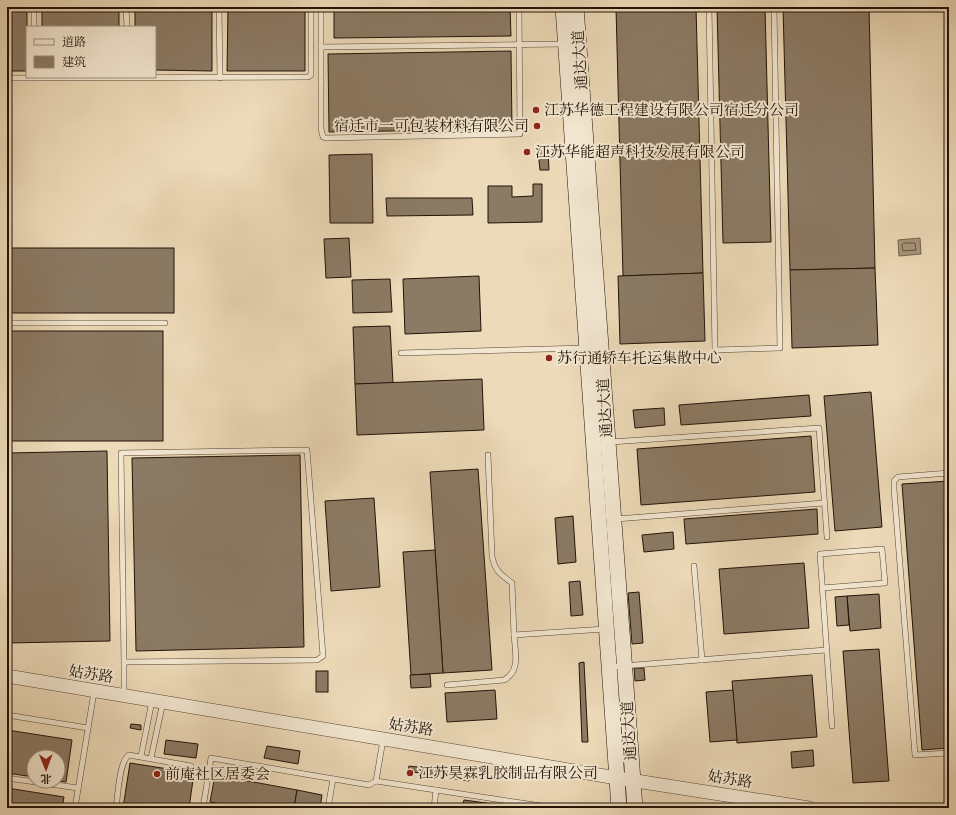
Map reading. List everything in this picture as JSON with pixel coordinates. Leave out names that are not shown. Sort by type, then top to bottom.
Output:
[{"type":"main road","name":"通达大道","points":[[563,7],[565,44],[594,348]]},
{"type":"main road","name":"通达大道","points":[[576,7],[594,348],[614,629],[624,666],[635,808]]},
{"type":"main road","name":"通达大道","points":[[614,629],[609,667],[619,808]]},
{"type":"street","name":"姑苏路","points":[[7,676],[617,778],[809,808]]},
{"type":"lane","points":[[34,7],[34,26]]},
{"type":"lane","points":[[126,7],[126,26]]},
{"type":"lane","points":[[219,7],[220,78]]},
{"type":"lane","points":[[127,78],[308,77],[311,75],[311,7]]},
{"type":"lane","points":[[321,7],[321,129],[323,137],[326,138],[520,134],[519,7]]},
{"type":"lane","points":[[709,7],[715,350],[780,348],[774,7]]},
{"type":"lane","points":[[321,47],[565,44]]},
{"type":"lane","points":[[7,78],[26,77]]},
{"type":"lane","points":[[7,323],[165,323]]},
{"type":"lane","points":[[401,353],[594,348]]},
{"type":"lane","points":[[601,443],[819,428],[827,537]]},
{"type":"lane","points":[[124,662],[317,660],[323,656],[307,450],[121,453],[124,696]]},
{"type":"lane","points":[[447,685],[504,680],[509,678],[516,665],[512,583],[502,576],[496,569],[492,556],[488,455]]},
{"type":"lane","points":[[949,473],[898,477],[894,481],[894,490],[915,755],[949,753]]},
{"type":"lane","points":[[606,519],[824,503]]},
{"type":"lane","points":[[822,588],[884,583],[882,549],[820,554],[822,588],[826,650],[832,726]]},
{"type":"lane","points":[[694,566],[702,660]]},
{"type":"lane","points":[[514,635],[614,629]]},
{"type":"lane","points":[[609,667],[826,650]]},
{"type":"lane","points":[[75,808],[94,691]]},
{"type":"lane","points":[[141,756],[158,701]]},
{"type":"lane","points":[[151,758],[158,701]]},
{"type":"lane","points":[[7,715],[88,728]]},
{"type":"lane","points":[[376,781],[383,739]]},
{"type":"lane","points":[[116,808],[124,760],[129,755],[190,766]]},
{"type":"lane","points":[[203,808],[211,758],[368,785],[376,781],[556,808]]},
{"type":"lane","points":[[7,778],[78,788]]},
{"type":"lane","points":[[328,808],[333,779]]},
{"type":"lane","points":[[434,808],[436,790]]},
{"type":"water","points":[[920,238],[921,254],[899,256],[898,240]]},
{"type":"building","points":[[7,7],[27,7],[26,71],[7,71]]},
{"type":"building","points":[[42,7],[119,7],[119,26],[42,26]]},
{"type":"building","points":[[135,7],[212,7],[212,71],[156,70],[156,26],[135,26]]},
{"type":"building","points":[[228,7],[305,7],[305,71],[227,71]]},
{"type":"building","points":[[334,7],[510,7],[511,36],[334,38]]},
{"type":"building","points":[[696,7],[703,273],[623,276],[616,8]]},
{"type":"building","points":[[717,7],[765,7],[771,242],[723,243]]},
{"type":"building","points":[[783,7],[869,7],[875,268],[790,270]]},
{"type":"building","points":[[511,51],[512,129],[329,132],[328,54]]},
{"type":"building","points":[[548,150],[549,170],[540,170],[538,151]]},
{"type":"building","points":[[372,154],[373,223],[330,223],[329,155]]},
{"type":"building","points":[[533,184],[542,184],[542,222],[488,223],[488,186],[512,186],[512,197],[533,196]]},
{"type":"building","points":[[386,198],[472,198],[473,215],[387,216]]},
{"type":"building","points":[[349,238],[351,277],[326,278],[324,239]]},
{"type":"building","points":[[9,248],[174,248],[174,313],[9,313]]},
{"type":"building","points":[[875,268],[878,345],[792,348],[790,270]]},
{"type":"building","points":[[703,273],[705,341],[620,344],[618,276]]},
{"type":"building","points":[[479,276],[481,331],[405,334],[403,279]]},
{"type":"building","points":[[390,279],[392,312],[353,313],[352,280]]},
{"type":"building","points":[[390,326],[393,383],[355,384],[353,327]]},
{"type":"building","points":[[7,331],[163,331],[163,441],[7,441]]},
{"type":"building","points":[[482,379],[484,430],[357,435],[355,384]]},
{"type":"building","points":[[871,392],[882,527],[835,531],[824,396]]},
{"type":"building","points":[[809,395],[811,416],[681,425],[679,405]]},
{"type":"building","points":[[664,408],[665,425],[635,428],[633,410]]},
{"type":"building","points":[[811,436],[815,492],[641,505],[637,449]]},
{"type":"building","points":[[107,451],[110,641],[7,643],[7,453]]},
{"type":"building","points":[[300,455],[304,647],[136,651],[132,458]]},
{"type":"building","points":[[478,469],[492,670],[443,673],[430,472]]},
{"type":"building","points":[[949,481],[949,748],[922,750],[902,484]]},
{"type":"building","points":[[374,498],[380,587],[331,591],[325,501]]},
{"type":"building","points":[[817,509],[818,534],[686,544],[684,519]]},
{"type":"building","points":[[573,516],[576,562],[558,564],[555,518]]},
{"type":"building","points":[[673,532],[674,549],[644,552],[642,535]]},
{"type":"building","points":[[435,550],[443,673],[411,675],[403,552]]},
{"type":"building","points":[[804,563],[809,628],[724,634],[719,569]]},
{"type":"building","points":[[580,581],[583,615],[571,616],[569,582]]},
{"type":"building","points":[[639,592],[643,643],[632,644],[628,593]]},
{"type":"building","points":[[879,594],[881,628],[850,631],[847,596]]},
{"type":"building","points":[[847,596],[849,625],[837,626],[835,597]]},
{"type":"building","points":[[879,649],[889,781],[853,783],[843,651]]},
{"type":"building","points":[[584,662],[588,742],[582,742],[579,663]]},
{"type":"building","points":[[634,668],[644,668],[645,680],[635,681]]},
{"type":"building","points":[[316,671],[328,671],[328,692],[316,692]]},
{"type":"building","points":[[430,674],[431,687],[411,688],[410,675]]},
{"type":"building","points":[[812,675],[817,737],[737,743],[732,681]]},
{"type":"building","points":[[495,690],[497,719],[447,722],[445,693]]},
{"type":"building","points":[[733,690],[737,740],[710,742],[706,692]]},
{"type":"building","points":[[131,724],[141,725],[141,730],[130,728]]},
{"type":"building","points":[[7,730],[72,740],[66,782],[66,749],[26,749],[26,776],[7,773]]},
{"type":"building","points":[[166,740],[198,744],[196,758],[164,754]]},
{"type":"building","points":[[267,746],[300,751],[298,764],[264,758]]},
{"type":"building","points":[[813,750],[814,766],[792,768],[791,752]]},
{"type":"building","points":[[130,763],[194,773],[189,808],[123,808]]},
{"type":"building","points":[[409,766],[425,768],[424,774],[408,771]]},
{"type":"building","points":[[425,768],[470,776],[469,781],[424,774]]},
{"type":"building","points":[[215,775],[297,790],[294,808],[244,808],[210,802]]},
{"type":"building","points":[[7,788],[64,797],[62,808],[7,808]]},
{"type":"building","points":[[297,790],[322,795],[320,808],[294,808]]},
{"type":"building","points":[[464,800],[522,808],[462,808]]},
{"type":"place","name":"江苏华德工程建设有限公司宿迁分公司","points":[[536,110]]},
{"type":"place","name":"宿迁市一可包装材料有限公司","points":[[537,126]]},
{"type":"place","name":"江苏华能超声科技发展有限公司","points":[[527,152]]},
{"type":"place","name":"苏行通轿车托运集散中心","points":[[549,358]]},
{"type":"place","name":"江苏昊霖乳胶制品有限公司","points":[[410,773]]},
{"type":"place","name":"前庵社区居委会","points":[[157,774]]}]
